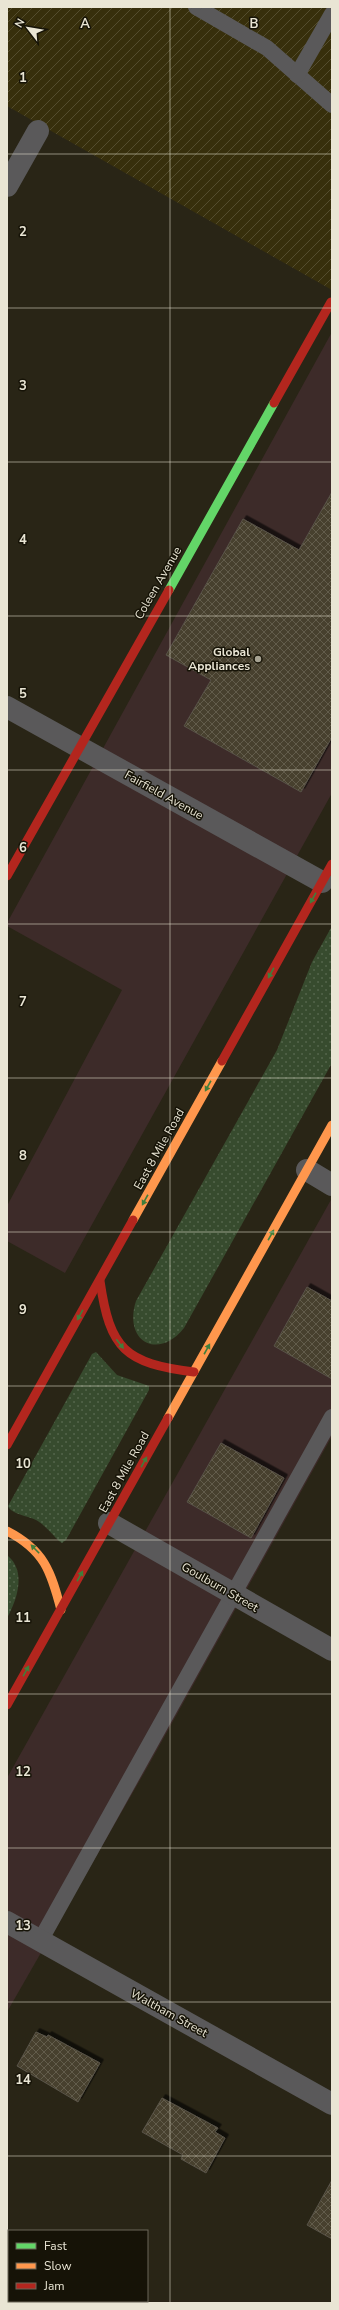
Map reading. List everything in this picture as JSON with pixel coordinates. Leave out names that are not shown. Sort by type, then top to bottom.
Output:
[{"type":"main road","name":"Coleen Avenue","points":[[7,876],[331,302]]},
{"type":"main road","name":"East 8 Mile Road","points":[[7,1445],[327,873]]},
{"type":"main road","name":"East 8 Mile Road","points":[[7,1705],[332,1125]]},
{"type":"main road","points":[[100,1281],[108,1324],[116,1340],[125,1351],[138,1360],[154,1366],[194,1372]]},
{"type":"main road","points":[[7,1531],[33,1546],[44,1559],[52,1575],[61,1610]]},
{"type":"street","points":[[7,186],[38,131]]},
{"type":"street","name":"Fairfield Avenue","points":[[7,707],[79,747],[327,873]]},
{"type":"street","points":[[307,1170],[332,1185]]},
{"type":"street","name":"Goulburn Street","points":[[109,1523],[332,1650]]},
{"type":"street","name":"Waltham Street","points":[[7,1922],[332,2104]]},
{"type":"lane","points":[[196,7],[267,48],[332,105]]},
{"type":"lane","points":[[297,75],[332,14]]},
{"type":"lane","points":[[40,1941],[234,1595],[332,1416]]},
{"type":"shaded area","points":[[7,7],[332,7],[332,290],[7,106]]},
{"type":"shaded area","points":[[332,332],[332,793],[65,1273],[7,1241],[7,1206],[122,990],[7,926],[7,923]]},
{"type":"shaded area","points":[[332,1198],[332,1436],[148,1766],[7,2012],[7,1778]]},
{"type":"green space","points":[[332,926],[332,1063],[184,1328],[174,1338],[164,1343],[154,1345],[145,1342],[139,1336],[134,1327],[133,1315],[136,1301],[277,1050],[312,962]]},
{"type":"green space","points":[[96,1352],[117,1375],[149,1386],[149,1390],[66,1540],[62,1543],[36,1520],[16,1513],[8,1506],[92,1354]]},
{"type":"green space","points":[[7,1555],[17,1569],[18,1586],[14,1603],[7,1618]]},
{"type":"building","points":[[332,492],[332,737],[301,792],[184,726],[211,680],[166,655],[243,519],[299,550]]},
{"type":"building","points":[[307,1287],[332,1301],[332,1379],[274,1346]]},
{"type":"building","points":[[221,1443],[284,1478],[251,1538],[187,1502]]},
{"type":"building","points":[[36,2032],[47,2037],[48,2035],[100,2063],[78,2102],[17,2066]]},
{"type":"building","points":[[162,2098],[218,2128],[215,2132],[225,2138],[206,2173],[181,2159],[183,2155],[142,2132]]},
{"type":"building","points":[[332,2180],[332,2239],[307,2225]]},
{"type":"traffic: fast","points":[[169,590],[274,403]]},
{"type":"traffic: slow","points":[[133,1220],[222,1061]]},
{"type":"traffic: slow","points":[[168,1418],[332,1125]]},
{"type":"traffic: slow","points":[[7,1531],[20,1538],[38,1554],[54,1584],[61,1610]]},
{"type":"traffic: jam","points":[[274,403],[331,302]]},
{"type":"traffic: jam","points":[[7,876],[169,590]]},
{"type":"traffic: jam","points":[[222,1061],[332,864]]},
{"type":"traffic: jam","points":[[7,1445],[133,1220]]},
{"type":"traffic: jam","points":[[100,1281],[109,1323],[116,1338],[125,1349],[152,1364],[194,1372]]},
{"type":"traffic: jam","points":[[7,1705],[168,1418]]},
{"type":"place","name":"Global Appliances","points":[[258,659]]}]
